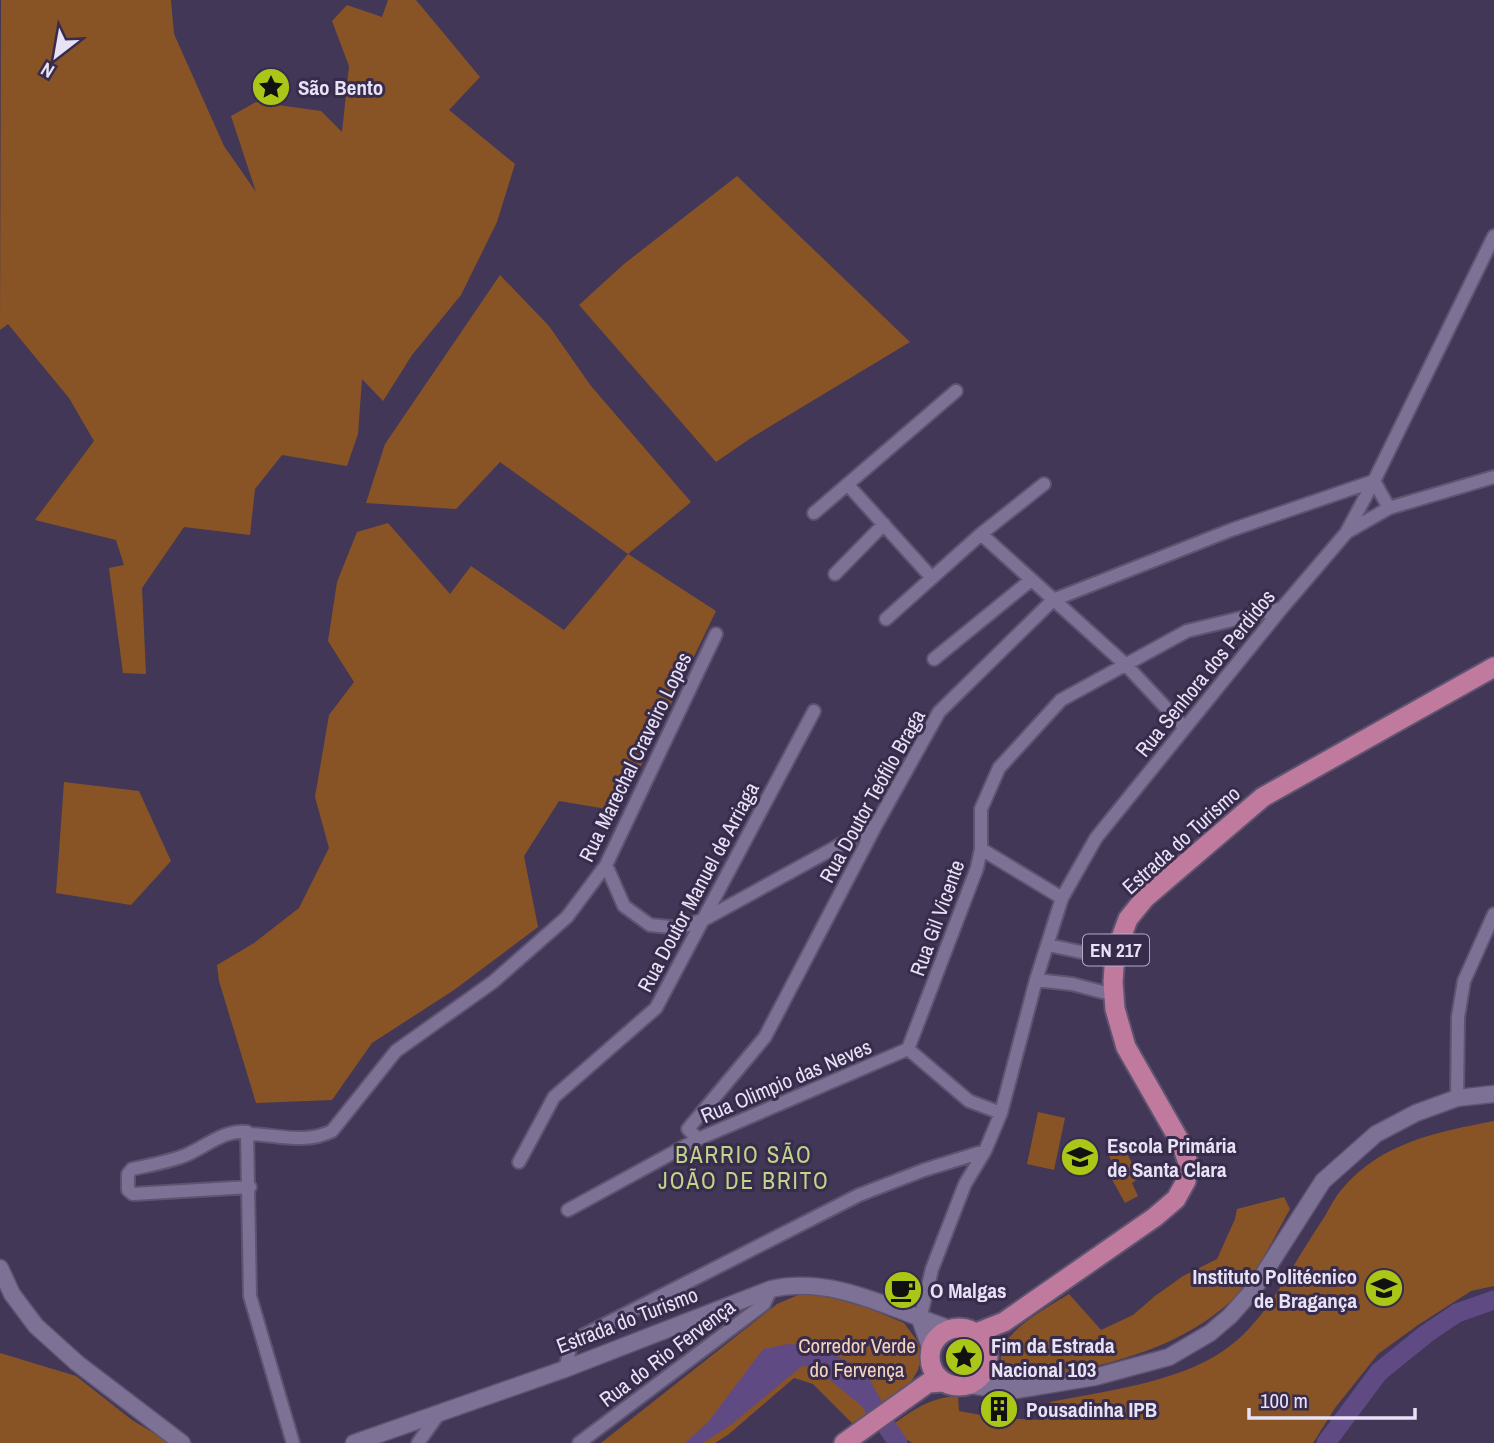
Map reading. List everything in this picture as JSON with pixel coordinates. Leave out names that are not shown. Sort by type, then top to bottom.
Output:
[{"type":"main road","name":"Estrada do Turismo","points":[[976,1333],[1004,1322],[1155,1217],[1176,1199],[1186,1181],[1188,1163],[1182,1145],[1126,1047],[1114,995],[1115,954],[1128,919],[1145,898],[1263,797],[1494,667]]},
{"type":"main road","name":"Estrada do Turismo","points":[[987,1359],[1004,1322]]},
{"type":"main road","points":[[850,1439],[928,1383],[943,1382],[960,1387],[977,1381],[987,1359],[985,1344],[976,1333],[968,1329],[951,1329],[935,1340],[930,1354],[930,1370],[911,1394]]},
{"type":"main road","points":[[930,1354],[936,1376],[943,1382]]},
{"type":"street","name":"Rua Senhora dos Perdidos","points":[[920,1319],[932,1269],[955,1208],[965,1184],[985,1151],[1001,1113],[1036,980],[1062,898],[1096,838],[1346,533],[1494,236]]},
{"type":"street","points":[[814,513],[956,391]]},
{"type":"street","points":[[1346,533],[1389,508],[1494,477]]},
{"type":"street","points":[[1374,481],[1389,508]]},
{"type":"street","name":"Rua Doutor Teófilo Braga","points":[[698,1139],[688,1129],[765,1037],[876,825],[939,712],[1053,600],[1231,530],[1374,481]]},
{"type":"street","points":[[886,619],[981,534],[1044,484]]},
{"type":"street","points":[[848,485],[932,578]]},
{"type":"street","points":[[835,575],[884,524]]},
{"type":"street","points":[[981,534],[1126,665],[1185,728]]},
{"type":"street","points":[[934,659],[1031,580]]},
{"type":"street","name":"Rua Gil Vicente","points":[[908,1049],[977,868],[981,849],[981,809],[999,768],[1061,700],[1187,631],[1282,608]]},
{"type":"street","name":"Rua Marechal Craveiro Lopes","points":[[247,1134],[300,1139],[318,1138],[332,1131],[396,1051],[494,982],[567,917],[606,865],[716,634]]},
{"type":"street","name":"Rua Doutor Manuel de Arriaga","points":[[519,1162],[554,1097],[656,1008],[814,711]]},
{"type":"street","points":[[606,865],[624,906],[650,925],[679,928],[705,919],[876,825]]},
{"type":"street","points":[[981,849],[1062,898]]},
{"type":"street","points":[[1457,1098],[1458,1017],[1464,981],[1490,933],[1494,914]]},
{"type":"street","points":[[1048,945],[1081,952],[1115,954]]},
{"type":"street","points":[[1036,980],[1072,984],[1114,995]]},
{"type":"street","points":[[908,1049],[969,1101],[1001,1113]]},
{"type":"street","name":"Rua Olimpio das Neves","points":[[568,1210],[698,1139],[908,1049]]},
{"type":"street","points":[[969,1385],[1012,1391],[1095,1377],[1169,1357],[1210,1333],[1230,1317],[1254,1289],[1323,1181],[1376,1134],[1416,1113],[1457,1098],[1494,1094]]},
{"type":"street","points":[[250,1187],[133,1194],[128,1190],[128,1174],[132,1169],[186,1155],[234,1131],[247,1132],[250,1187],[250,1296],[293,1443]]},
{"type":"street","points":[[565,1369],[572,1341],[859,1195],[924,1170],[985,1151]]},
{"type":"street","points":[[0,1268],[12,1294],[36,1326],[77,1363],[183,1443]]},
{"type":"street","name":"Estrada do Turismo","points":[[354,1443],[565,1369],[771,1289],[792,1284],[843,1290],[951,1329]]},
{"type":"street","name":"Rua do Rio Fervença","points":[[579,1443],[764,1304],[771,1289]]},
{"type":"street","points":[[920,1319],[930,1354]]},
{"type":"street","points":[[987,1359],[1013,1386],[1027,1388]]},
{"type":"street","points":[[418,1443],[440,1411]]},
{"type":"green space","points":[[1,0],[171,0],[174,34],[224,146],[256,192],[231,116],[256,102],[321,111],[342,132],[349,66],[332,21],[347,5],[382,17],[388,0],[416,0],[480,77],[449,110],[515,164],[497,222],[461,295],[412,355],[383,401],[362,379],[358,434],[347,466],[282,455],[255,489],[250,535],[184,527],[142,588],[146,674],[123,673],[109,568],[124,565],[116,540],[35,520],[94,441],[69,398],[8,324],[0,330]]},
{"type":"green space","points":[[737,176],[910,342],[716,462],[579,305],[624,264]]},
{"type":"green space","points":[[500,275],[549,326],[591,386],[691,502],[628,554],[500,462],[456,509],[366,503],[385,444]]},
{"type":"green space","points":[[388,523],[450,594],[471,566],[564,630],[628,554],[716,611],[619,811],[559,801],[524,856],[538,927],[454,990],[372,1043],[332,1100],[256,1103],[219,981],[217,965],[254,943],[299,908],[329,848],[315,797],[329,715],[354,682],[328,641],[337,582],[357,532]]},
{"type":"green space","points":[[64,782],[139,791],[171,861],[131,905],[56,893]]},
{"type":"green space","points":[[1038,1112],[1065,1118],[1054,1170],[1027,1164]]},
{"type":"green space","name":"Instituto Politécnico de Bragança","points":[[1494,1121],[1494,1286],[1471,1291],[1378,1354],[1335,1408],[1313,1443],[912,1443],[895,1423],[925,1404],[958,1396],[959,1411],[997,1418],[1043,1420],[1050,1402],[1139,1384],[1184,1371],[1204,1362],[1233,1343],[1259,1317],[1337,1195],[1358,1173],[1375,1160],[1412,1142]]},
{"type":"green space","points":[[1124,1148],[1140,1178],[1132,1183],[1138,1196],[1125,1203],[1109,1174],[1116,1170],[1109,1156]]},
{"type":"green space","points":[[1284,1197],[1290,1209],[1248,1281],[1232,1300],[1195,1328],[1154,1348],[1037,1381],[1017,1379],[1005,1372],[1001,1356],[1009,1337],[1050,1305],[1069,1294],[1101,1330],[1133,1315],[1183,1276],[1217,1259],[1237,1209]]},
{"type":"green space","name":"Corredor Verde do Fervença","points":[[818,1294],[868,1308],[904,1323],[918,1342],[921,1357],[911,1382],[854,1425],[813,1384],[794,1378],[715,1443],[601,1443],[777,1304],[798,1295]]},
{"type":"green space","points":[[0,1353],[76,1376],[132,1420],[170,1443],[0,1443]]},
{"type":"shaded area","points":[[788,1344],[815,1346],[864,1369],[882,1402],[870,1413],[814,1367],[802,1366],[732,1424],[703,1443],[685,1443],[708,1422],[763,1349]]},
{"type":"waterway","points":[[1326,1443],[1379,1372],[1457,1313],[1494,1300]]},
{"type":"waterway","points":[[871,1403],[898,1443]]},
{"type":"place","name":"São Bento","points":[[271,87]]},
{"type":"place","name":"Escola Primária de Santa Clara","points":[[1080,1157]]},
{"type":"place","name":"Instituto Politécnico de Bragança","points":[[1384,1288]]},
{"type":"place","name":"O Malgas","points":[[903,1290]]},
{"type":"place","name":"Fim da Estrada Nacional 103","points":[[964,1357]]},
{"type":"place","name":"Pousadinha IPB","points":[[999,1409]]},
{"type":"district","name":"BARRIO SÃO JOÃO DE BRITO","points":[[744,1167]]}]
